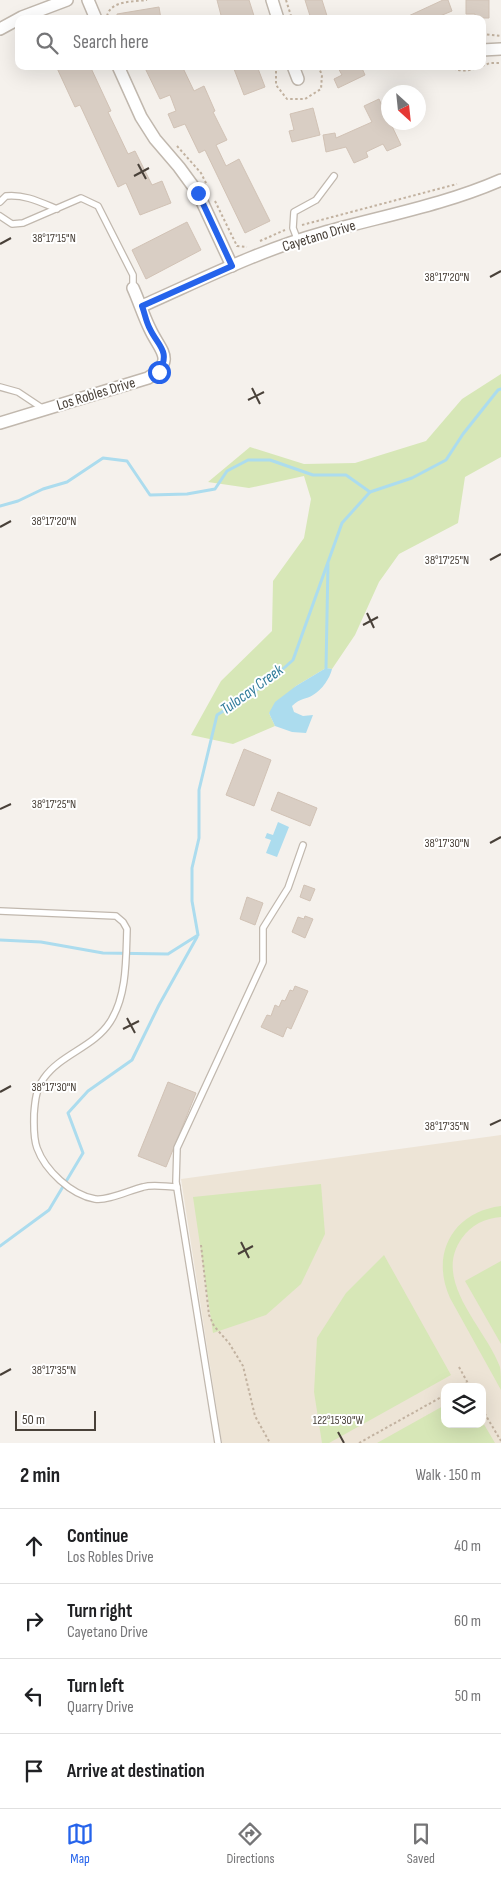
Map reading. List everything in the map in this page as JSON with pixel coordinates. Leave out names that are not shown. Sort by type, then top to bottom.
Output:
[{"type":"street","points":[[25,15],[67,0]]},
{"type":"street","points":[[88,0],[94,15]]},
{"type":"street","points":[[272,0],[277,15]]},
{"type":"street","points":[[0,29],[15,20]]},
{"type":"street","points":[[486,50],[501,49]]},
{"type":"street","points":[[120,70],[142,119],[155,139],[179,166],[198,193],[232,266]]},
{"type":"street","points":[[295,70],[298,79]]},
{"type":"street","name":"Cayetano Drive","points":[[142,306],[232,266],[320,233],[448,200],[501,180]]},
{"type":"street","name":"Los Robles Drive","points":[[0,423],[148,378],[159,372],[164,364],[165,355],[150,330],[142,306],[133,288]]},
{"type":"lane","points":[[298,241],[293,228],[294,212],[316,200],[334,176]]},
{"type":"lane","points":[[0,202],[6,196],[17,195],[33,199],[57,209]]},
{"type":"lane","points":[[0,216],[12,224],[23,223],[81,198],[98,206],[133,275],[133,288]]},
{"type":"lane","points":[[0,387],[18,392],[46,410]]},
{"type":"lane","points":[[218,1443],[177,1188],[177,1148],[263,962],[263,928],[288,888],[303,845]]},
{"type":"lane","points":[[0,911],[116,916],[125,924],[124,971],[120,1004],[99,1036],[57,1065],[44,1077],[37,1090],[34,1103],[34,1134],[37,1147],[48,1167],[74,1190],[97,1199],[150,1185],[177,1188]]},
{"type":"path","points":[[108,15],[115,5],[147,0]]},
{"type":"path","points":[[286,0],[291,15]]},
{"type":"path","points":[[486,34],[501,36]]},
{"type":"path","points":[[486,64],[501,63]]},
{"type":"path","points":[[455,70],[458,72],[474,70]]},
{"type":"path","points":[[173,141],[202,173],[210,190]]},
{"type":"path","points":[[214,199],[237,246],[246,248],[293,228],[464,182]]},
{"type":"path","points":[[201,1245],[209,1315],[214,1326],[229,1342],[243,1366],[255,1416],[270,1443]]},
{"type":"path","points":[[459,1367],[468,1383]]},
{"type":"path","points":[[359,1443],[441,1397]]},
{"type":"path","points":[[486,1415],[501,1442]]},
{"type":"shaded area","points":[[501,1135],[501,1443],[222,1443],[181,1179]]},
{"type":"green space","points":[[501,374],[501,457],[465,477],[458,523],[399,554],[379,582],[355,635],[332,669],[326,668],[296,686],[269,713],[275,726],[233,744],[191,735],[221,681],[272,631],[273,581],[304,538],[311,499],[304,476],[249,488],[208,482],[250,447],[304,464],[355,463],[426,441],[462,399]]},
{"type":"green space","points":[[321,1184],[325,1234],[301,1284],[266,1315],[213,1333],[193,1197]]},
{"type":"green space","points":[[501,1206],[501,1217],[479,1223],[462,1238],[454,1254],[453,1271],[464,1304],[500,1367],[501,1390],[450,1298],[444,1282],[443,1266],[445,1251],[450,1238],[458,1226],[484,1210]]},
{"type":"green space","points":[[384,1255],[451,1375],[329,1443],[322,1443],[314,1392],[317,1338],[346,1293]]},
{"type":"green space","points":[[501,1261],[501,1344],[465,1281]]},
{"type":"green space","points":[[441,1407],[441,1428],[486,1428],[495,1443],[377,1443]]},
{"type":"water","points":[[326,668],[332,669],[322,687],[313,695],[298,701],[292,706],[294,712],[303,716],[313,715],[306,733],[292,732],[275,726],[269,713],[275,702],[296,686]]},
{"type":"water","points":[[278,822],[289,827],[277,857],[266,853],[271,840],[265,838],[267,833],[273,835]]},
{"type":"building","points":[[217,0],[249,0],[254,15],[221,15]]},
{"type":"building","points":[[305,0],[322,0],[327,15],[310,15]]},
{"type":"building","points":[[443,0],[448,0],[452,11],[442,15],[411,15]]},
{"type":"building","points":[[466,0],[489,0],[489,18],[486,18],[486,15],[466,14]]},
{"type":"building","points":[[159,7],[160,15],[117,15]]},
{"type":"building","points":[[58,70],[92,70],[111,111],[108,112],[128,154],[135,151],[152,185],[162,181],[171,203],[140,215],[126,183],[118,187],[80,105],[75,107]]},
{"type":"building","points":[[146,70],[184,70],[194,91],[204,86],[215,111],[213,112],[227,140],[216,145],[226,166],[239,159],[270,221],[245,233],[205,150],[199,153],[185,124],[174,128],[168,114],[176,111],[170,95],[160,99]]},
{"type":"building","points":[[234,70],[259,70],[265,87],[244,95]]},
{"type":"building","points":[[339,70],[363,70],[365,75],[338,88],[334,79],[342,75]]},
{"type":"building","points":[[379,99],[381,103],[381,130],[394,130],[401,145],[387,151],[383,144],[366,152],[368,157],[354,163],[346,147],[326,152],[323,135],[335,133],[336,138],[372,122],[364,106]]},
{"type":"building","points":[[313,108],[320,135],[292,142],[289,131],[294,130],[290,114]]},
{"type":"building","points":[[187,222],[201,250],[146,279],[132,250]]},
{"type":"building","points":[[244,749],[271,760],[254,806],[226,795]]},
{"type":"building","points":[[278,792],[317,808],[310,826],[271,810]]},
{"type":"building","points":[[304,885],[315,889],[310,901],[300,897]]},
{"type":"building","points":[[247,897],[263,903],[255,925],[240,919]]},
{"type":"building","points":[[305,916],[313,919],[305,938],[292,932],[298,917],[304,919]]},
{"type":"building","points":[[295,986],[308,991],[291,1029],[287,1027],[283,1037],[261,1027],[267,1015],[271,1016],[275,1005],[279,1007],[282,1000],[285,1001],[290,990],[293,991]]},
{"type":"building","points":[[168,1082],[196,1093],[166,1167],[138,1156]]},
{"type":"waterway","name":"Tulocay Creek","points":[[0,940],[41,942],[103,953],[168,954],[198,935],[192,901],[192,868],[199,838],[199,790],[217,715],[266,684],[293,660],[342,523],[370,492],[412,478],[446,460],[463,434],[498,390],[501,389]]},
{"type":"waterway","points":[[0,506],[18,501],[43,489],[67,482],[103,458],[127,461],[150,495],[187,494],[215,489],[227,471],[248,460],[270,460],[313,475],[346,475],[370,492]]},
{"type":"waterway","points":[[326,668],[328,564]]},
{"type":"waterway","points":[[0,1246],[49,1210],[83,1153],[68,1113],[88,1091],[132,1060],[159,1005],[197,937]]},
{"type":"route","points":[[159,372],[164,364],[165,355],[150,330],[142,306],[232,266],[198,193]]}]
